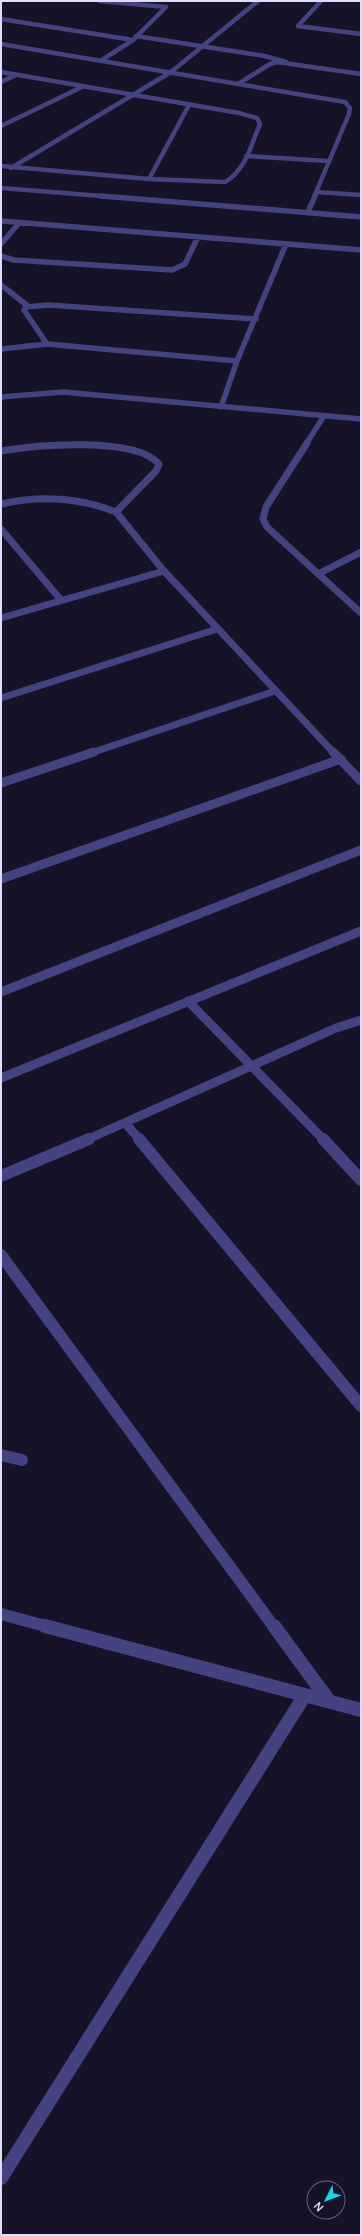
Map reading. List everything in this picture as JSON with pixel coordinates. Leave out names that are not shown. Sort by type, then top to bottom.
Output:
[{"type":"street","points":[[100,1],[166,7]]},
{"type":"street","points":[[102,60],[134,38],[171,1]]},
{"type":"street","points":[[11,168],[134,96],[171,72],[258,1]]},
{"type":"street","points":[[321,1],[298,26],[361,34]]},
{"type":"street","points":[[1,19],[134,38],[203,46],[276,58],[286,62],[361,74]]},
{"type":"street","points":[[1,44],[338,100],[348,104],[349,114],[328,161],[308,212]]},
{"type":"street","points":[[238,84],[270,64],[286,62]]},
{"type":"street","points":[[1,72],[239,113],[259,119],[260,124],[246,156],[235,176],[225,182],[202,183],[1,166]]},
{"type":"street","points":[[1,82],[16,75]]},
{"type":"street","points":[[1,126],[82,87]]},
{"type":"street","points":[[149,179],[189,105]]},
{"type":"street","points":[[246,156],[328,161]]},
{"type":"street","points":[[1,188],[361,217]]},
{"type":"street","points":[[316,192],[361,195]]},
{"type":"street","points":[[1,221],[361,250]]},
{"type":"street","points":[[1,244],[19,223]]},
{"type":"street","points":[[1,256],[14,260],[172,270],[185,264],[198,237]]},
{"type":"street","points":[[220,407],[237,361],[256,319],[286,244]]},
{"type":"street","points":[[1,285],[8,287],[15,297],[28,306],[48,305],[256,319]]},
{"type":"street","points":[[28,306],[24,310],[47,344]]},
{"type":"street","points":[[1,349],[47,344],[237,361]]},
{"type":"street","points":[[1,397],[63,392],[361,419]]},
{"type":"street","points":[[324,416],[266,508],[263,514],[263,520],[268,527],[361,613]]},
{"type":"street","points":[[1,451],[23,446],[66,444],[136,450],[152,457],[159,464],[156,471],[116,512]]},
{"type":"street","points":[[1,504],[36,497],[63,498],[84,501],[116,512],[164,571],[361,781]]},
{"type":"street","points":[[1,529],[61,600]]},
{"type":"street","points":[[318,574],[361,552]]},
{"type":"street","points":[[1,618],[164,571]]},
{"type":"street","points":[[1,698],[217,629]]},
{"type":"street","points":[[1,783],[275,691]]},
{"type":"street","points":[[1,879],[341,759]]},
{"type":"street","points":[[1,992],[361,850]]},
{"type":"street","points":[[1,1078],[361,931]]},
{"type":"street","points":[[188,1001],[254,1067],[361,1180]]},
{"type":"street","points":[[1,1176],[126,1124],[254,1067],[336,1028],[361,1020]]},
{"type":"street","points":[[126,1124],[361,1406]]},
{"type":"street","points":[[1,1255],[329,1701]]},
{"type":"street","points":[[1,1455],[22,1460]]},
{"type":"street","points":[[1,1614],[361,1710]]},
{"type":"street","points":[[1,2178],[305,1695]]}]
